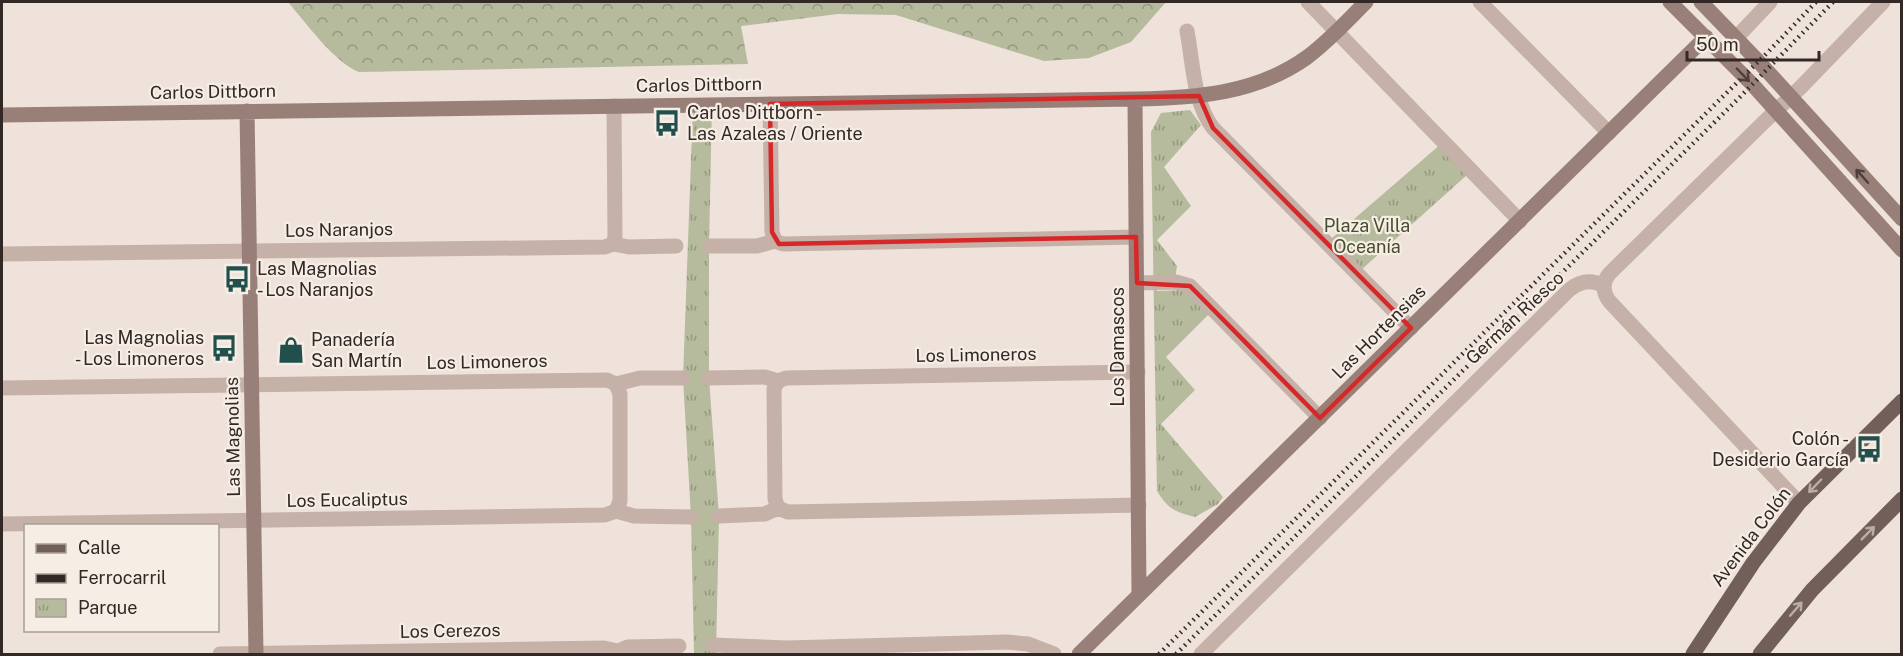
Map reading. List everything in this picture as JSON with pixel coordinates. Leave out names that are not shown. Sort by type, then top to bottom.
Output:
[{"type":"main road","name":"Avenida Colón","points":[[1693,654],[1753,563],[1799,503],[1902,400]]},
{"type":"main road","points":[[1760,654],[1812,590],[1902,500]]},
{"type":"street","points":[[1308,2],[1520,221]]},
{"type":"street","name":"Carlos Dittborn","points":[[2,115],[1135,99],[1199,96],[1236,90],[1272,77],[1305,58],[1366,2]]},
{"type":"street","points":[[1480,2],[1609,133]]},
{"type":"street","points":[[1670,2],[1776,111],[1902,250]]},
{"type":"street","points":[[1701,2],[1902,219]]},
{"type":"street","points":[[1736,38],[1770,2]]},
{"type":"street","points":[[1799,503],[1610,302],[1604,292],[1604,286],[1610,273],[1791,97],[1883,2]]},
{"type":"street","points":[[1187,30],[1199,96],[1204,114],[1213,128],[1411,328]]},
{"type":"street","name":"Las Hortensias","points":[[1079,654],[1706,37]]},
{"type":"street","name":"Los Damascos","points":[[1135,99],[1139,595]]},
{"type":"street","points":[[770,104],[771,232],[776,241],[783,244],[1136,237]]},
{"type":"street","points":[[613,244],[615,237],[614,106]]},
{"type":"street","name":"Las Magnolias","points":[[247,111],[256,654]]},
{"type":"street","points":[[1875,221],[1891,207]]},
{"type":"street","points":[[709,246],[757,246],[776,241]]},
{"type":"street","name":"Los Naranjos","points":[[2,254],[606,247],[613,244],[629,247],[676,246]]},
{"type":"street","points":[[1137,283],[1176,282],[1193,288],[1320,418]]},
{"type":"street","name":"Germán Riesco","points":[[1201,654],[1569,290],[1587,282],[1604,286]]},
{"type":"street","name":"Los Limoneros","points":[[710,378],[765,377],[778,381],[782,378],[798,377],[1138,372]]},
{"type":"street","name":"Los Limoneros","points":[[2,388],[607,380],[616,384],[640,378],[683,378]]},
{"type":"street","points":[[778,381],[774,390],[775,499],[778,508]]},
{"type":"street","points":[[616,384],[620,394],[620,489],[619,506],[616,511]]},
{"type":"street","points":[[719,516],[765,514],[778,508],[788,512],[1139,505]]},
{"type":"street","name":"Los Eucaliptus","points":[[2,524],[605,515],[616,511],[634,516],[692,517]]},
{"type":"street","points":[[713,645],[787,651],[1017,642],[1039,647],[1054,654]]},
{"type":"street","points":[[916,654],[935,644]]},
{"type":"street","name":"Los Cerezos","points":[[220,654],[604,648],[617,653],[628,647],[679,646]]},
{"type":"highlighted area","points":[[1199,96],[1213,128],[1411,328],[1320,418],[1190,286],[1137,283],[1136,237],[779,244],[772,232],[770,104]]},
{"type":"green space","points":[[288,2],[1166,2],[1131,42],[1089,58],[1044,61],[896,15],[838,14],[741,26],[748,64],[359,72],[330,51]]},
{"type":"green space","points":[[712,104],[709,378],[719,516],[716,654],[694,654],[691,517],[683,378],[693,105]]},
{"type":"green space","points":[[1190,110],[1201,125],[1164,167],[1191,206],[1157,240],[1177,266],[1175,279],[1158,279],[1157,291],[1183,290],[1210,313],[1166,357],[1195,390],[1161,424],[1223,497],[1218,504],[1195,517],[1173,509],[1157,491],[1151,132],[1161,113]]},
{"type":"green space","name":"Plaza Villa Oceanía","points":[[1449,137],[1477,166],[1361,270],[1331,239]]},
{"type":"railway","points":[[1159,654],[1816,2]]},
{"type":"railway","points":[[1176,654],[1740,97],[1833,2]]},
{"type":"place","name":"Carlos Dittborn - Las Azaleas / Oriente","points":[[667,123]]},
{"type":"place","name":"Las Magnolias - Los Naranjos","points":[[237,279]]},
{"type":"place","name":"Las Magnolias - Los Limoneros","points":[[224,348]]},
{"type":"place","name":"Panadería San Martín","points":[[291,350]]},
{"type":"place","name":"Colón - Desiderio García","points":[[1869,449]]}]
